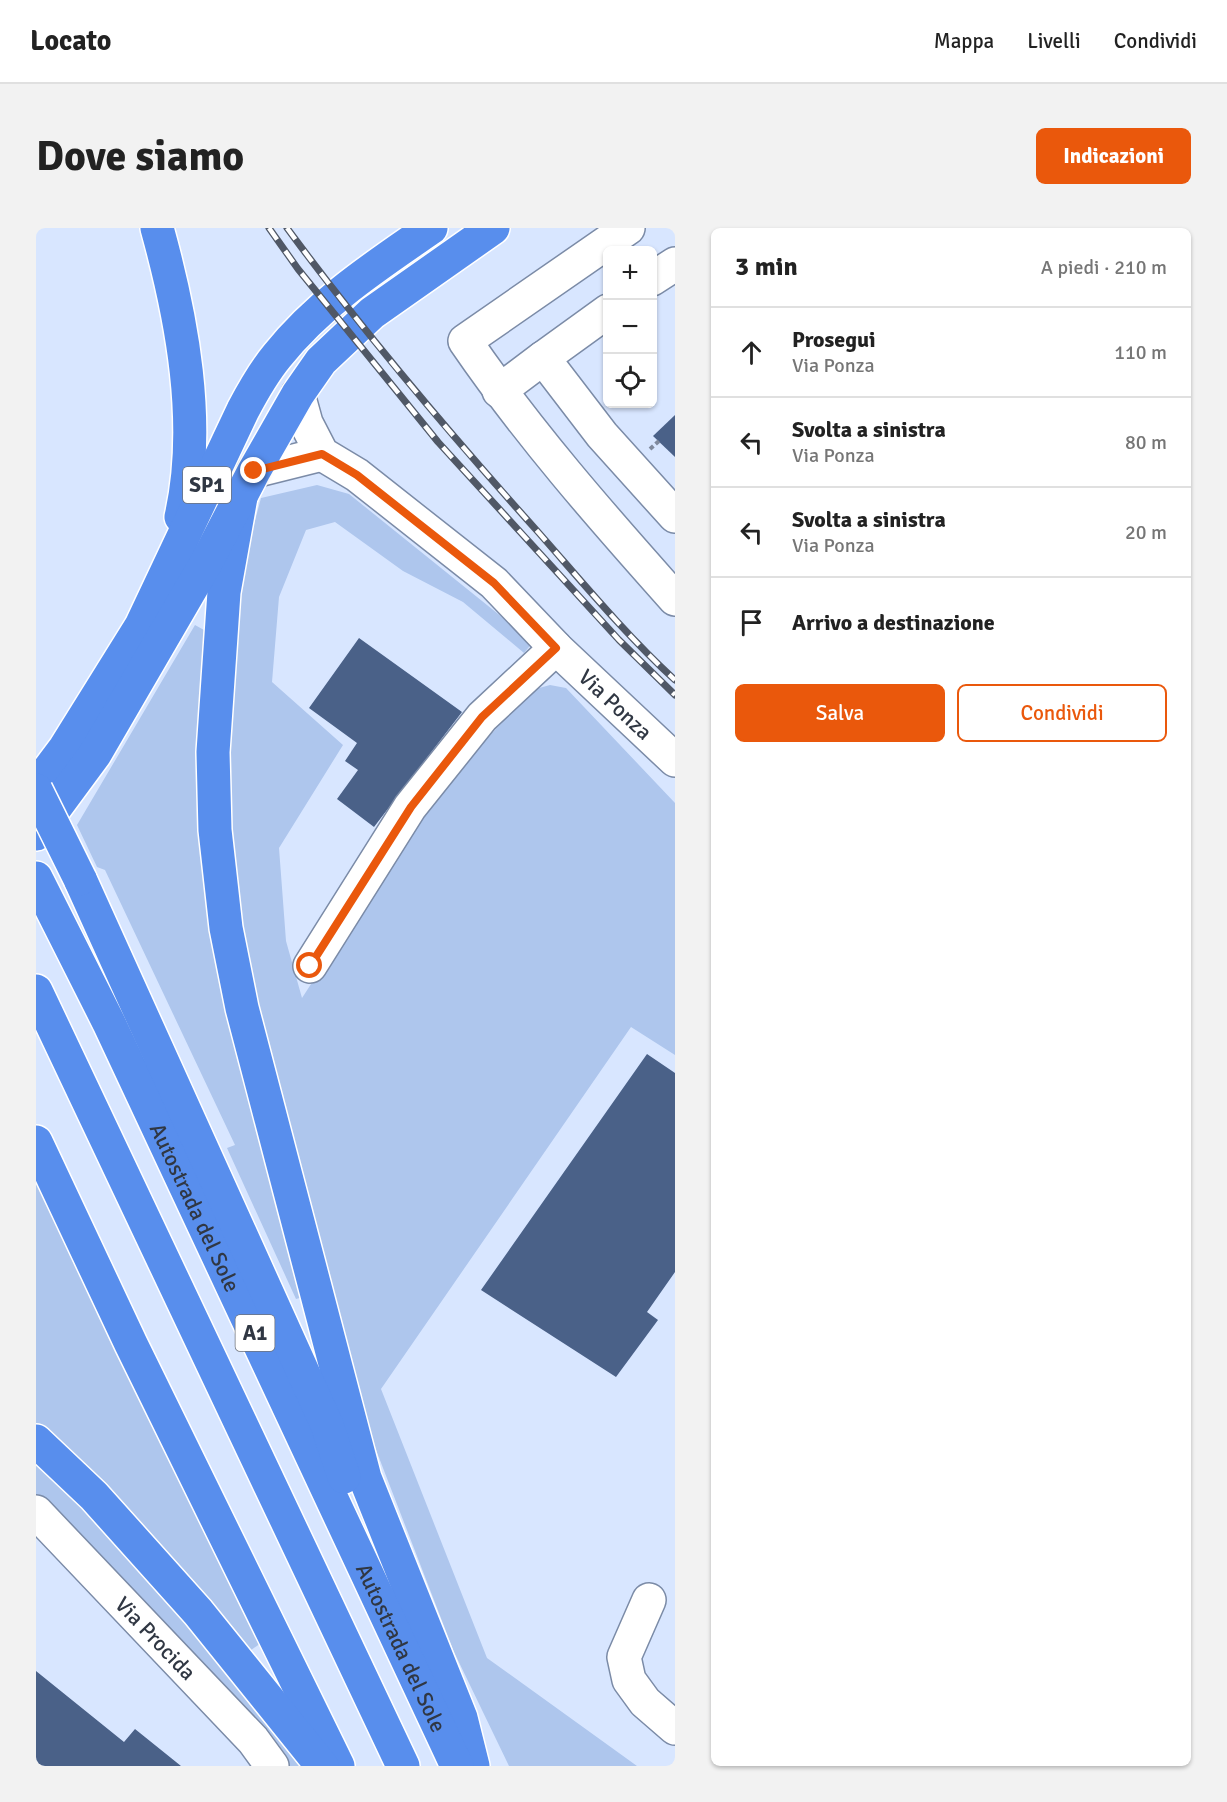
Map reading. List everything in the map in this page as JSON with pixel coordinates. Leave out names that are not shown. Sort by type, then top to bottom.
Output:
[{"type":"highway","points":[[157,228],[176,302],[187,386],[189,437],[186,496],[163,578]]},
{"type":"highway","name":"SP1","points":[[36,788],[65,748],[141,626],[243,410],[277,355],[357,279],[431,228]]},
{"type":"highway","name":"SP1","points":[[36,834],[94,754],[195,584],[298,394],[321,361],[372,313],[493,228]]},
{"type":"highway","points":[[248,484],[224,592],[213,752],[215,830],[226,928],[242,1008],[365,1478],[461,1718],[474,1766]]},
{"type":"highway","points":[[36,788],[80,879],[327,1425],[395,1633]]},
{"type":"highway","name":"Autostrada del Sole","points":[[42,890],[109,1023],[457,1766]]},
{"type":"highway","name":"A1","points":[[36,990],[403,1766]]},
{"type":"highway","points":[[36,1142],[130,1344],[338,1766]]},
{"type":"highway","points":[[36,1441],[94,1496],[198,1612],[322,1766]]},
{"type":"street","points":[[628,228],[465,341],[499,391],[597,512],[675,599]]},
{"type":"street","points":[[657,276],[675,264]]},
{"type":"street","points":[[499,391],[603,315]]},
{"type":"street","points":[[543,358],[602,435],[675,516]]},
{"type":"street","points":[[248,484],[322,454],[306,423],[298,394]]},
{"type":"street","name":"Via Ponza","points":[[322,454],[357,475],[494,583],[556,648],[675,760]]},
{"type":"street","points":[[310,966],[411,807],[482,717],[556,648]]},
{"type":"street","name":"Via Procida","points":[[36,1512],[253,1740],[272,1766]]},
{"type":"street","points":[[649,1600],[624,1657],[629,1680],[634,1687],[645,1702],[675,1728]]},
{"type":"path","points":[[650,449],[659,441]]},
{"type":"shaded area","points":[[317,485],[349,494],[533,642],[524,653],[463,602],[403,571],[335,522],[306,530],[279,597],[272,682],[343,745],[279,848],[286,941],[302,998],[400,847],[482,744],[532,690],[550,685],[566,688],[675,803],[675,1055],[631,1027],[381,1389],[487,1658],[637,1766],[509,1766],[454,1652],[361,1411],[268,1047],[249,964],[230,859],[226,742],[241,573],[261,498]]},
{"type":"shaded area","points":[[195,625],[204,630],[201,723],[307,1296],[296,1299],[227,1148],[235,1145],[105,870],[97,867],[77,825]]},
{"type":"shaded area","points":[[36,1177],[261,1643],[244,1655],[36,1429]]},
{"type":"shaded area","points":[[36,1459],[205,1636],[303,1766],[289,1766],[263,1734],[36,1496]]},
{"type":"building","points":[[675,415],[675,457],[653,436]]},
{"type":"building","points":[[359,638],[462,712],[374,827],[337,799],[358,770],[345,761],[357,743],[309,708]]},
{"type":"building","points":[[647,1054],[675,1073],[675,1272],[647,1312],[658,1320],[616,1377],[481,1290]]},
{"type":"building","points":[[36,1671],[124,1742],[135,1729],[181,1766],[36,1766]]},
{"type":"railway","points":[[269,228],[298,269],[438,442],[619,640],[675,695]]},
{"type":"railway","points":[[287,228],[347,307],[441,421],[605,608],[675,680]]},
{"type":"route","points":[[254,471],[322,454],[357,475],[494,583],[556,648],[482,717],[411,807],[310,966]]}]
